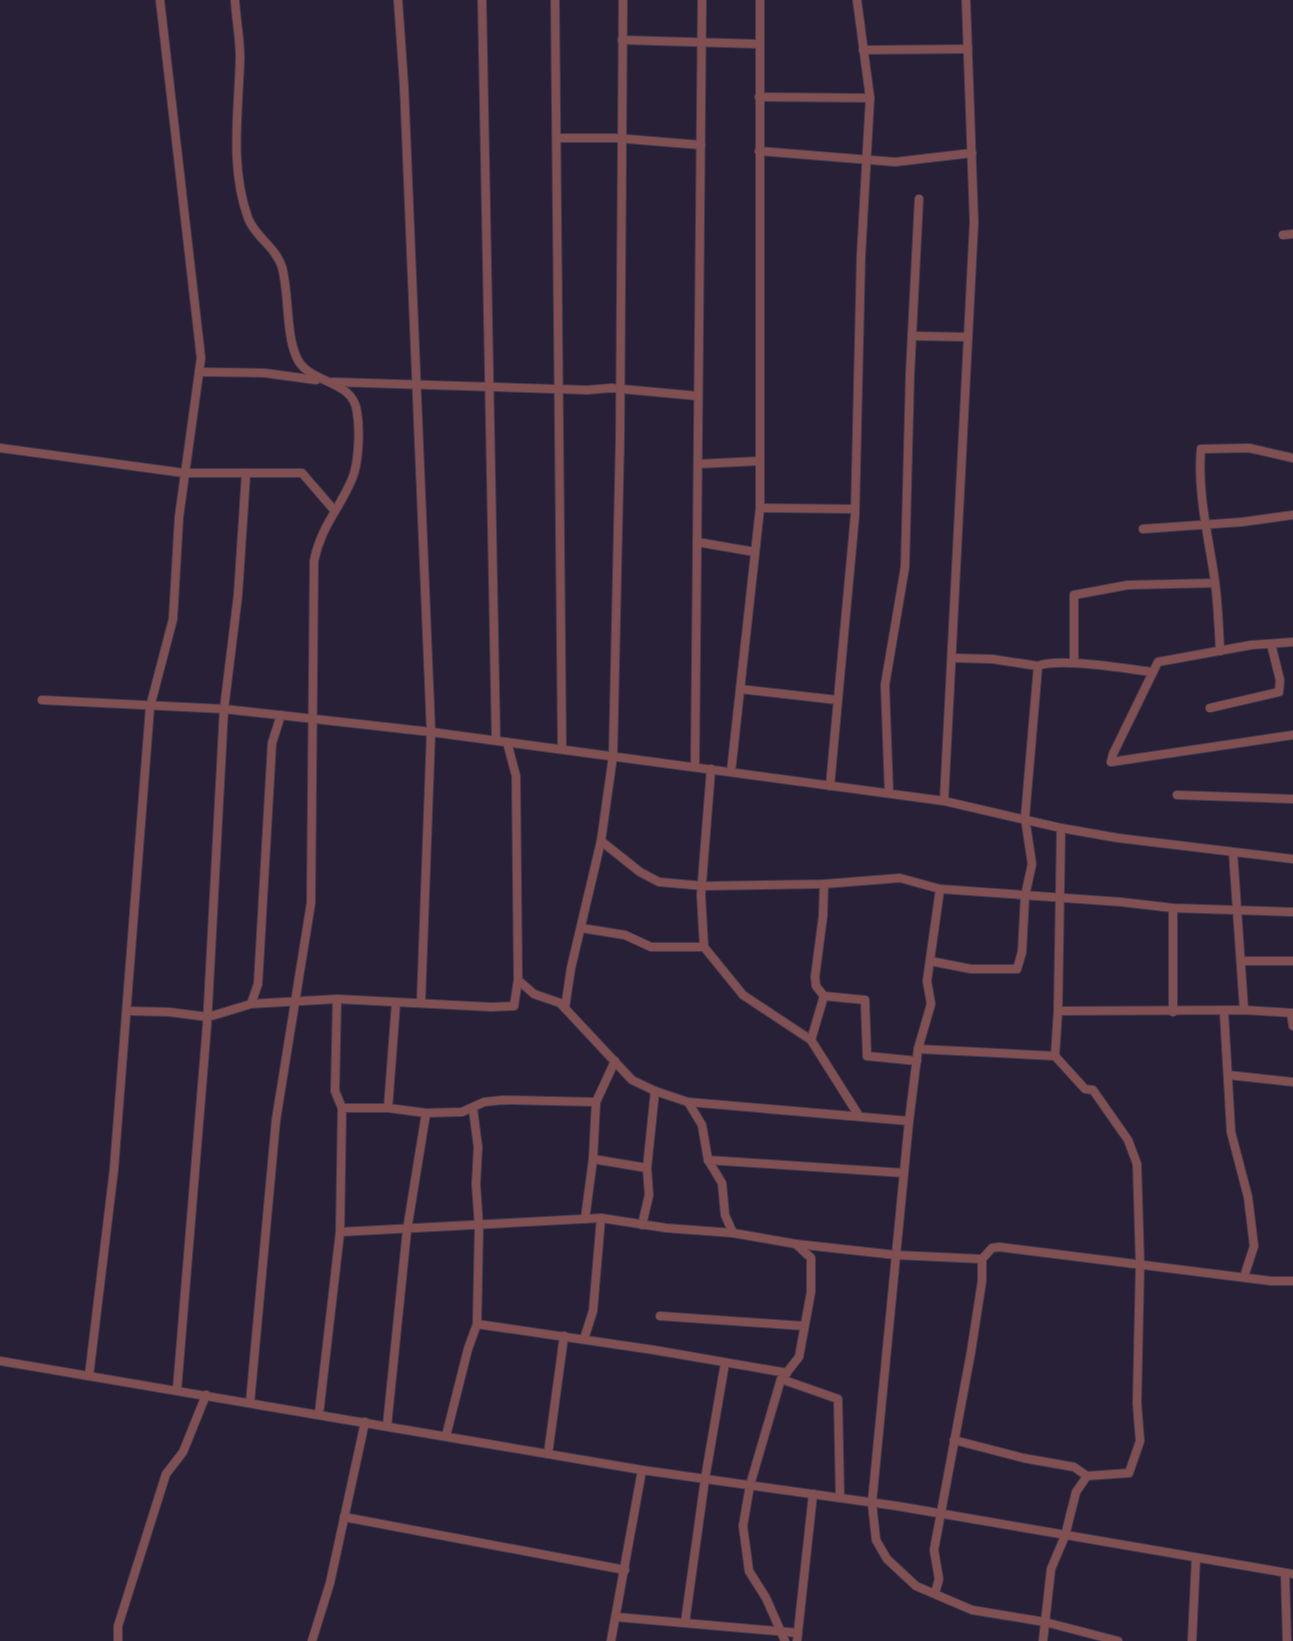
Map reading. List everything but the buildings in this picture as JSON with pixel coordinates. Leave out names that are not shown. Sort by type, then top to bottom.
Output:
[{"type":"street","points":[[90,1376],[114,1169],[150,707],[173,619],[184,473],[201,358],[160,0]]},
{"type":"street","points":[[235,0],[240,56],[236,161],[248,218],[257,234],[275,252],[282,268],[296,358],[303,369],[312,376],[332,382],[349,396],[357,410],[356,469],[320,538],[313,572],[311,903],[276,1120],[250,1402]]},
{"type":"street","points":[[398,0],[404,84],[431,732],[421,1002]]},
{"type":"street","points":[[482,0],[496,740]]},
{"type":"street","points":[[555,0],[562,749]]},
{"type":"street","points":[[565,1008],[600,840],[613,756],[620,389],[623,0]]},
{"type":"street","points":[[695,767],[702,0]]},
{"type":"street","points":[[732,772],[760,508],[760,0]]},
{"type":"street","points":[[830,786],[855,509],[861,256],[870,98],[857,0]]},
{"type":"street","points":[[944,801],[974,222],[966,0]]},
{"type":"street","points":[[622,40],[759,44]]},
{"type":"street","points":[[863,50],[968,49]]},
{"type":"street","points":[[759,97],[870,98]]},
{"type":"street","points":[[557,138],[622,139],[701,145]]},
{"type":"street","points":[[759,151],[895,162],[972,153]]},
{"type":"street","points":[[889,794],[885,685],[905,567],[912,336],[919,199]]},
{"type":"street","points":[[1284,235],[1293,234]]},
{"type":"street","points":[[912,336],[968,337]]},
{"type":"street","points":[[199,372],[265,373],[332,382],[620,389],[698,396]]},
{"type":"street","points":[[0,448],[184,473],[302,473],[334,510]]},
{"type":"street","points":[[1220,651],[1215,583],[1204,524],[1200,465],[1201,449],[1249,448],[1293,458]]},
{"type":"street","points":[[698,464],[760,461]]},
{"type":"street","points":[[177,1390],[208,1016],[224,709],[238,595],[246,474]]},
{"type":"street","points":[[760,508],[855,509]]},
{"type":"street","points":[[1143,529],[1242,522],[1293,515]]},
{"type":"street","points":[[697,542],[755,552]]},
{"type":"street","points":[[1074,663],[1074,595],[1128,585],[1215,583]]},
{"type":"street","points":[[1293,642],[1220,651],[1158,662],[1111,762],[1293,735]]},
{"type":"street","points":[[1210,708],[1279,692],[1280,680],[1271,644]]},
{"type":"street","points":[[952,658],[992,659],[1038,666],[1043,664],[1074,663],[1153,672]]},
{"type":"street","points":[[930,961],[971,970],[1017,969],[1022,952],[1025,896],[1032,864],[1025,818],[1038,666]]},
{"type":"street","points":[[740,689],[837,700]]},
{"type":"street","points":[[42,700],[150,707],[224,709],[496,740],[944,801],[1025,818],[1061,828],[1118,838],[1293,858]]},
{"type":"street","points":[[251,1004],[258,984],[272,743],[281,715]]},
{"type":"street","points":[[127,1011],[169,1012],[208,1016],[251,1004],[337,998],[491,1007],[514,1006],[518,980],[516,776],[507,742]]},
{"type":"street","points":[[711,769],[704,886],[701,895],[704,947],[743,994],[811,1040],[859,1116]]},
{"type":"street","points":[[1177,794],[1293,799]]},
{"type":"street","points":[[1054,1056],[1058,1011],[1061,828]]},
{"type":"street","points":[[600,840],[640,872],[659,882],[704,886],[824,884],[900,878],[940,889],[1173,908],[1293,912]]},
{"type":"street","points":[[1233,852],[1244,1010]]},
{"type":"street","points":[[824,884],[823,916],[815,977],[816,986],[824,996],[866,1000],[867,1056],[916,1061]]},
{"type":"street","points":[[940,889],[927,981],[931,1004],[918,1049],[909,1121],[872,1503],[876,1540],[887,1559],[916,1586],[935,1593],[945,1600],[972,1610],[1045,1622],[1118,1641]]},
{"type":"street","points":[[1173,908],[1173,1012]]},
{"type":"street","points":[[581,928],[625,935],[651,947],[704,947]]},
{"type":"street","points":[[1240,961],[1293,961]]},
{"type":"street","points":[[518,980],[534,994],[560,1003],[632,1080],[655,1091],[688,1102],[909,1121]]},
{"type":"street","points":[[811,1040],[824,996]]},
{"type":"street","points":[[319,1414],[340,1232],[342,1108],[335,1090],[337,998]]},
{"type":"street","points":[[388,1108],[396,1002]]},
{"type":"street","points":[[1058,1011],[1224,1012],[1244,1010],[1292,1013],[1293,1026]]},
{"type":"street","points":[[1224,1012],[1231,1132],[1248,1197],[1254,1246],[1244,1277]]},
{"type":"street","points":[[918,1049],[1054,1056],[1086,1088],[1094,1090],[1128,1140],[1137,1164],[1140,1264],[1137,1403],[1140,1441],[1129,1473],[1087,1476],[1074,1467],[1024,1458],[954,1440]]},
{"type":"street","points":[[584,1219],[593,1160],[596,1102],[614,1061]]},
{"type":"street","points":[[1228,1075],[1293,1082]]},
{"type":"street","points":[[642,1225],[649,1195],[647,1168],[655,1091]]},
{"type":"street","points":[[342,1108],[388,1108],[426,1113],[462,1112],[473,1109],[484,1102],[503,1100],[596,1102]]},
{"type":"street","points":[[688,1102],[702,1125],[708,1160],[722,1182],[725,1215],[733,1233]]},
{"type":"street","points":[[446,1436],[468,1349],[478,1324],[478,1147],[473,1109]]},
{"type":"street","points":[[386,1426],[407,1230],[426,1113]]},
{"type":"street","points":[[593,1160],[647,1168]]},
{"type":"street","points":[[708,1160],[904,1173]]},
{"type":"street","points":[[340,1232],[407,1230],[601,1218],[642,1225],[733,1233],[796,1244],[896,1255],[982,1259]]},
{"type":"street","points":[[584,1339],[593,1311],[601,1218]]},
{"type":"street","points":[[784,1641],[766,1598],[749,1571],[744,1526],[750,1485],[784,1376],[799,1357],[811,1292],[811,1258],[796,1244]]},
{"type":"street","points":[[935,1593],[939,1580],[934,1550],[982,1281],[982,1259],[992,1248],[999,1247],[1244,1277],[1293,1281]]},
{"type":"street","points":[[660,1316],[804,1326]]},
{"type":"street","points":[[478,1324],[725,1362],[784,1376],[838,1399],[840,1498]]},
{"type":"street","points":[[548,1454],[564,1336]]},
{"type":"street","points":[[0,1361],[642,1470],[872,1503],[1289,1574],[1287,1641]]},
{"type":"street","points":[[686,1623],[705,1479],[725,1362]]},
{"type":"street","points":[[118,1641],[118,1626],[166,1474],[183,1452],[206,1395]]},
{"type":"street","points":[[312,1641],[330,1583],[365,1422]]},
{"type":"street","points":[[611,1641],[642,1470]]},
{"type":"street","points":[[1042,1641],[1050,1569],[1065,1536],[1076,1492],[1087,1476]]},
{"type":"street","points":[[616,1617],[780,1631],[798,1637],[813,1494]]},
{"type":"street","points":[[344,1517],[625,1570]]},
{"type":"street","points":[[1192,1641],[1196,1558]]}]
